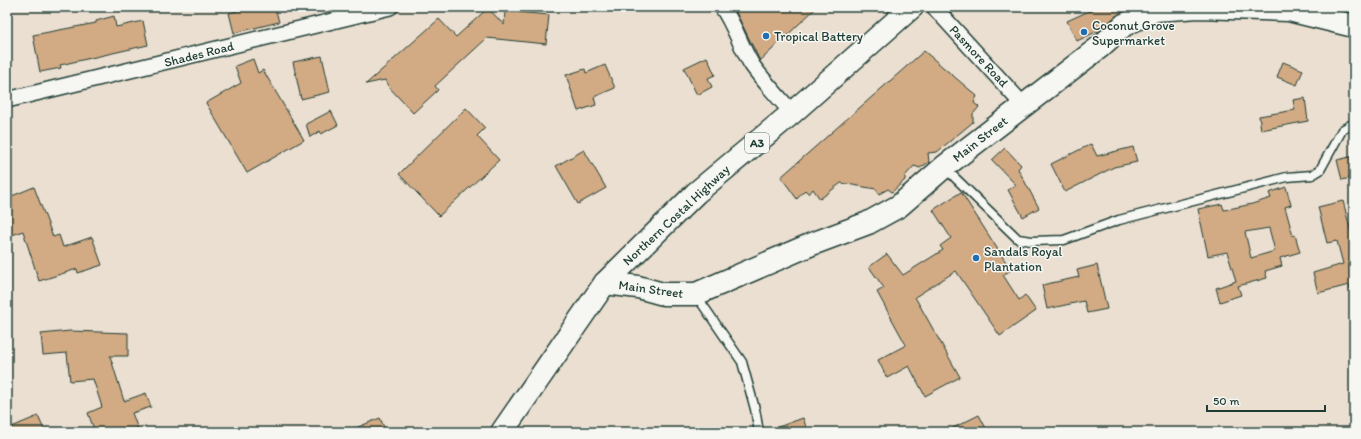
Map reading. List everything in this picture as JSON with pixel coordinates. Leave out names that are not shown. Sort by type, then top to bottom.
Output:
[{"type":"street","name":"Shades Road","points":[[7,100],[390,7]]},
{"type":"street","points":[[722,7],[730,18],[740,44],[753,66],[792,113]]},
{"type":"street","name":"Northern Costal Highway","points":[[605,283],[696,193],[792,113],[912,7]]},
{"type":"street","name":"Pasmore Road","points":[[934,7],[1024,106]]},
{"type":"street","name":"Main Street","points":[[605,283],[638,287],[663,294],[696,294],[812,244],[868,223],[899,206],[944,167],[1101,46],[1124,25],[1155,10],[1198,7],[1289,10],[1354,26]]},
{"type":"street","name":"A3","points":[[502,432],[605,283]]},
{"type":"lane","points":[[944,167],[1018,239],[1032,242],[1064,240],[1119,220],[1287,177],[1312,175],[1320,170],[1342,130],[1354,123]]},
{"type":"lane","points":[[696,294],[742,362],[755,409],[759,432]]},
{"type":"building","points":[[253,7],[275,7],[279,22],[234,33],[229,13]]},
{"type":"building","name":"Tropical Battery","points":[[817,7],[760,61],[734,8]]},
{"type":"building","name":"Coconut Grove Supermarket","points":[[1098,7],[1132,7],[1116,16],[1100,30],[1077,41],[1067,21]]},
{"type":"building","points":[[488,8],[504,25],[505,11],[549,15],[546,44],[487,38],[435,86],[438,90],[413,113],[388,86],[385,80],[366,84],[439,19],[456,37]]},
{"type":"building","points":[[114,16],[116,27],[143,21],[148,45],[60,65],[61,68],[40,72],[33,35],[96,23],[96,21]]},
{"type":"building","points":[[924,51],[977,96],[974,103],[979,107],[973,114],[973,122],[937,152],[928,153],[929,162],[920,168],[914,166],[905,176],[905,180],[892,192],[888,189],[879,194],[876,189],[841,183],[820,199],[813,189],[809,194],[805,190],[797,199],[781,177]]},
{"type":"building","points":[[322,56],[330,92],[301,99],[293,62]]},
{"type":"building","points":[[707,57],[715,75],[708,78],[712,87],[697,95],[684,68]]},
{"type":"building","points":[[253,59],[258,73],[263,70],[304,140],[247,173],[206,103],[241,83],[235,66]]},
{"type":"building","points":[[1283,62],[1303,70],[1297,85],[1277,77]]},
{"type":"building","points":[[605,65],[615,88],[594,97],[596,105],[578,111],[566,75],[585,69],[586,73]]},
{"type":"building","points":[[1305,98],[1308,121],[1261,130],[1259,116],[1295,110],[1293,100]]},
{"type":"building","points":[[466,108],[485,128],[477,136],[499,160],[439,216],[399,174]]},
{"type":"building","points":[[331,111],[338,125],[321,134],[320,131],[310,137],[306,124]]},
{"type":"building","points":[[1091,144],[1097,156],[1133,147],[1137,162],[1114,167],[1065,192],[1051,164]]},
{"type":"building","points":[[1005,148],[1021,165],[1018,169],[1039,208],[1023,217],[1008,190],[1016,185],[992,160]]},
{"type":"building","points":[[584,150],[606,188],[578,204],[556,166]]},
{"type":"building","points":[[1354,156],[1354,177],[1342,180],[1337,160]]},
{"type":"building","points":[[34,187],[53,237],[59,235],[63,247],[92,237],[102,265],[78,273],[77,269],[39,281],[23,231],[7,237],[7,198]]},
{"type":"building","points":[[1286,187],[1291,205],[1285,207],[1293,236],[1295,235],[1300,252],[1280,258],[1282,266],[1265,271],[1267,278],[1238,286],[1241,295],[1220,302],[1216,288],[1236,281],[1227,252],[1208,256],[1198,209],[1222,204],[1224,210],[1252,204],[1271,198],[1269,193]],"holes":[[[1269,228],[1275,251],[1251,258],[1245,232]]]},
{"type":"building","points":[[961,192],[1011,270],[1003,275],[1019,300],[1025,295],[1036,311],[1000,336],[956,271],[915,297],[960,377],[925,396],[909,366],[887,378],[878,360],[906,345],[877,292],[884,288],[869,267],[887,254],[903,275],[943,250],[940,246],[951,238],[933,210]]},
{"type":"building","points":[[1343,201],[1354,244],[1354,289],[1350,289],[1349,285],[1318,293],[1313,273],[1343,264],[1337,241],[1327,243],[1318,207]]},
{"type":"building","points":[[1097,265],[1107,309],[1087,313],[1084,301],[1047,309],[1042,285],[1079,277],[1077,270]]},
{"type":"building","points":[[70,331],[128,333],[128,356],[110,356],[124,401],[146,393],[151,407],[132,413],[139,432],[95,432],[88,413],[102,407],[93,379],[70,381],[67,353],[43,355],[41,334]]},
{"type":"building","points":[[979,415],[988,432],[945,432]]},
{"type":"building","points":[[38,416],[45,432],[7,432],[7,429]]},
{"type":"building","points":[[380,418],[386,432],[346,432]]},
{"type":"building","points":[[803,418],[808,432],[770,432],[770,430]]},
{"type":"place","name":"Coconut Grove Supermarket","points":[[1084,32]]},
{"type":"place","name":"Tropical Battery","points":[[766,36]]},
{"type":"place","name":"Sandals Royal Plantation","points":[[976,258]]}]
